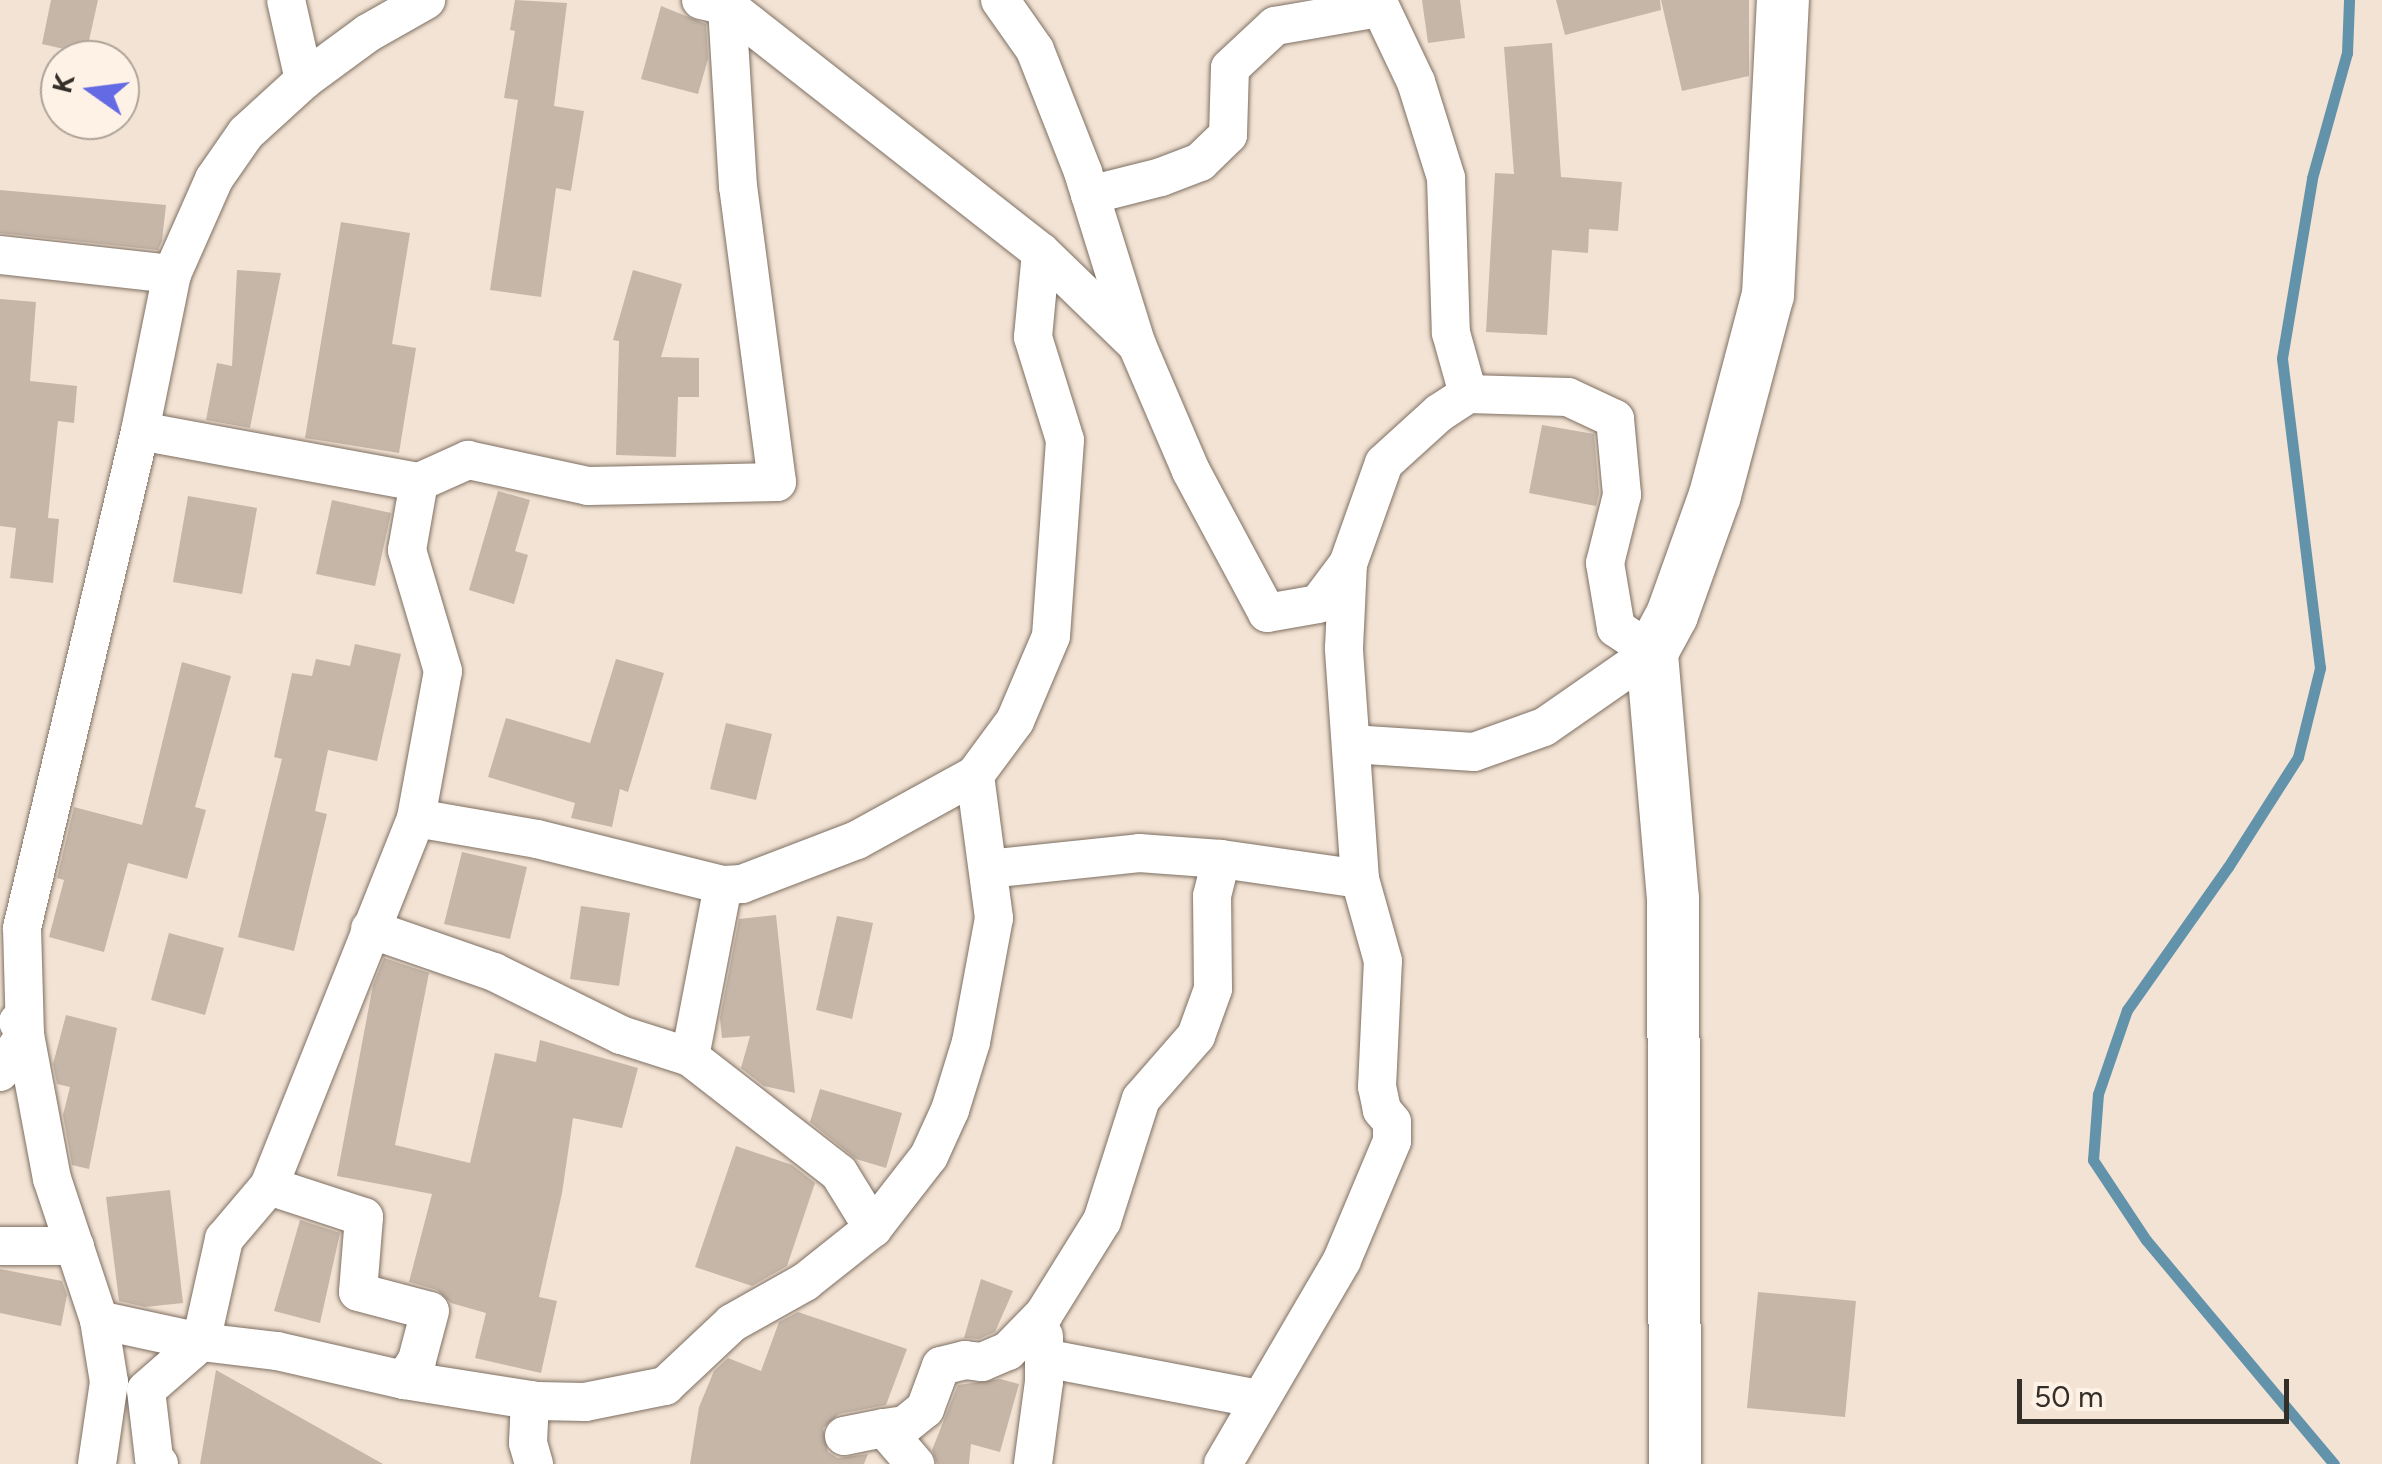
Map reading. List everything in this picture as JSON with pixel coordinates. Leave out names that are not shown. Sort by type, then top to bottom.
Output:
[{"type":"street","points":[[286,0],[304,80]]},
{"type":"street","points":[[97,1464],[108,1382],[99,1320],[52,1178],[25,1035],[22,928],[140,431],[172,274],[214,179],[246,132],[304,80],[368,33],[426,0]]},
{"type":"street","points":[[1000,0],[1035,50],[1090,195],[1137,345],[1191,471],[1267,612],[1318,604],[1348,564]]},
{"type":"street","points":[[1351,744],[1474,752],[1544,726],[1652,652],[1672,615],[1715,495],[1768,294],[1784,0]]},
{"type":"street","points":[[714,3],[1041,252],[1137,345]]},
{"type":"street","points":[[140,431],[419,482],[468,460],[588,486],[777,482],[714,3]]},
{"type":"street","points":[[1090,195],[1162,177],[1200,162],[1228,135],[1230,68],[1275,26],[1377,4],[1416,82],[1446,178],[1451,333],[1468,394]]},
{"type":"street","points":[[416,818],[537,839],[723,886],[742,884],[857,840],[975,775],[1015,721],[1051,636],[1066,440],[1033,337],[1041,252]]},
{"type":"street","points":[[0,255],[172,274]]},
{"type":"street","points":[[1222,1464],[1342,1260],[1392,1141],[1392,1122],[1382,1110],[1377,1088],[1383,961],[1360,879],[1344,648],[1348,564],[1384,463],[1439,413],[1468,394],[1568,397],[1616,419],[1622,495],[1605,563],[1616,628],[1652,652]]},
{"type":"street","points":[[157,1461],[146,1390],[201,1342],[224,1239],[269,1186],[416,818],[443,672],[407,550],[419,482]]},
{"type":"street","points":[[1652,652],[1673,899],[1675,1464]]},
{"type":"street","points":[[99,1320],[201,1342],[277,1351],[404,1380],[530,1400],[585,1402],[665,1386],[732,1323],[805,1282],[872,1228],[929,1156],[950,1110],[986,976],[994,918],[975,775]]},
{"type":"street","points":[[988,869],[1139,853],[1221,859],[1360,879]]},
{"type":"street","points":[[844,1436],[905,1426],[924,1409],[941,1366],[965,1360],[982,1362],[1008,1351],[1044,1314],[1102,1221],[1140,1098],[1196,1036],[1213,989],[1212,896],[1221,859]]},
{"type":"street","points":[[690,1057],[723,886]]},
{"type":"street","points":[[370,929],[494,972],[620,1034],[690,1057],[839,1173],[872,1228]]},
{"type":"street","points":[[0,984],[25,1035]]},
{"type":"street","points":[[0,1072],[25,1035]]},
{"type":"street","points":[[269,1186],[364,1216],[358,1292],[430,1310],[417,1360],[404,1380]]},
{"type":"street","points":[[0,1246],[75,1246]]},
{"type":"street","points":[[1034,1464],[1044,1314]]},
{"type":"street","points":[[1044,1358],[1258,1399]]},
{"type":"street","points":[[108,1382],[157,1461]]},
{"type":"street","points":[[530,1400],[528,1444],[534,1464]]},
{"type":"street","points":[[884,1428],[915,1464]]},
{"type":"building","points":[[51,0],[98,0],[89,40],[43,40]]},
{"type":"building","points":[[515,0],[567,3],[554,106],[584,111],[571,191],[556,188],[541,297],[490,290],[518,100],[504,98],[515,31],[510,30]]},
{"type":"building","points":[[1422,0],[1460,0],[1465,38],[1428,43]]},
{"type":"building","points":[[1556,0],[1660,0],[1661,10],[1565,35]]},
{"type":"building","points":[[1661,0],[1749,0],[1749,76],[1682,91]]},
{"type":"building","points":[[661,6],[706,24],[708,59],[698,94],[641,79]]},
{"type":"building","points":[[1552,43],[1561,177],[1622,182],[1618,231],[1589,229],[1588,253],[1552,250],[1547,335],[1486,332],[1495,173],[1514,174],[1504,47]]},
{"type":"building","points":[[0,190],[166,205],[162,241],[158,250],[0,233]]},
{"type":"building","points":[[341,222],[410,233],[392,344],[416,348],[399,453],[305,438]]},
{"type":"building","points":[[237,270],[281,273],[250,428],[206,420],[217,363],[232,366]]},
{"type":"building","points":[[633,270],[682,284],[661,357],[699,358],[699,397],[678,397],[676,457],[616,455],[619,341],[613,340]]},
{"type":"building","points":[[0,299],[36,302],[30,381],[77,386],[74,423],[58,421],[48,518],[59,519],[53,583],[10,578],[16,528],[0,526]]},
{"type":"building","points":[[1542,425],[1594,434],[1599,493],[1596,506],[1529,493]]},
{"type":"building","points":[[498,491],[530,500],[515,551],[528,555],[514,604],[469,590]]},
{"type":"building","points":[[188,496],[257,508],[242,594],[173,582]]},
{"type":"building","points":[[332,500],[391,513],[375,586],[316,574]]},
{"type":"building","points":[[355,644],[401,654],[377,761],[328,750],[315,811],[327,814],[294,951],[238,937],[282,759],[274,757],[292,673],[312,676],[316,659],[350,666]]},
{"type":"building","points":[[616,659],[664,673],[628,792],[620,789],[612,827],[571,818],[575,803],[488,777],[506,718],[590,743]]},
{"type":"building","points":[[182,662],[231,676],[195,807],[206,810],[187,879],[128,863],[104,952],[49,937],[64,880],[57,878],[74,807],[142,825]]},
{"type":"building","points":[[726,723],[772,734],[756,800],[710,789]]},
{"type":"building","points":[[462,852],[527,867],[510,939],[444,924]]},
{"type":"building","points":[[581,906],[630,913],[619,986],[570,979]]},
{"type":"building","points":[[776,915],[795,1093],[764,1086],[741,1068],[750,1036],[722,1038],[720,1018],[739,919]]},
{"type":"building","points":[[837,916],[873,923],[852,1019],[816,1010]]},
{"type":"building","points":[[169,933],[224,948],[205,1015],[151,1000]]},
{"type":"building","points":[[384,958],[429,973],[395,1145],[470,1163],[495,1053],[536,1062],[540,1040],[638,1068],[622,1128],[573,1118],[562,1193],[539,1297],[557,1301],[541,1373],[475,1358],[486,1313],[451,1303],[437,1290],[409,1282],[432,1194],[337,1176],[373,985]]},
{"type":"building","points":[[66,1015],[117,1028],[89,1169],[72,1165],[63,1115],[70,1087],[57,1084],[53,1064]]},
{"type":"building","points":[[820,1089],[902,1113],[886,1168],[856,1159],[810,1122]]},
{"type":"building","points":[[736,1146],[792,1165],[815,1183],[787,1266],[752,1286],[695,1267]]},
{"type":"building","points":[[170,1190],[183,1303],[145,1307],[119,1301],[106,1197]]},
{"type":"building","points":[[300,1220],[340,1233],[320,1323],[274,1311]]},
{"type":"building","points":[[0,1269],[62,1281],[67,1295],[61,1326],[0,1313]]},
{"type":"building","points":[[981,1279],[1013,1291],[995,1332],[979,1339],[964,1338]]},
{"type":"building","points":[[1758,1292],[1856,1301],[1845,1417],[1747,1408]]},
{"type":"building","points":[[798,1312],[907,1349],[886,1405],[839,1414],[823,1428],[828,1452],[838,1458],[868,1454],[864,1464],[690,1464],[699,1407],[714,1371],[728,1358],[761,1371],[779,1322]]},
{"type":"building","points":[[216,1370],[262,1396],[383,1464],[200,1464]]},
{"type":"building","points":[[1000,1379],[1019,1384],[1000,1452],[971,1444],[969,1464],[937,1464],[932,1450],[958,1385]]},
{"type":"waterway","points":[[2334,1464],[2146,1240],[2093,1160],[2098,1094],[2127,1010],[2228,867],[2298,757],[2320,668],[2282,358],[2312,178],[2347,53],[2349,0]]}]
